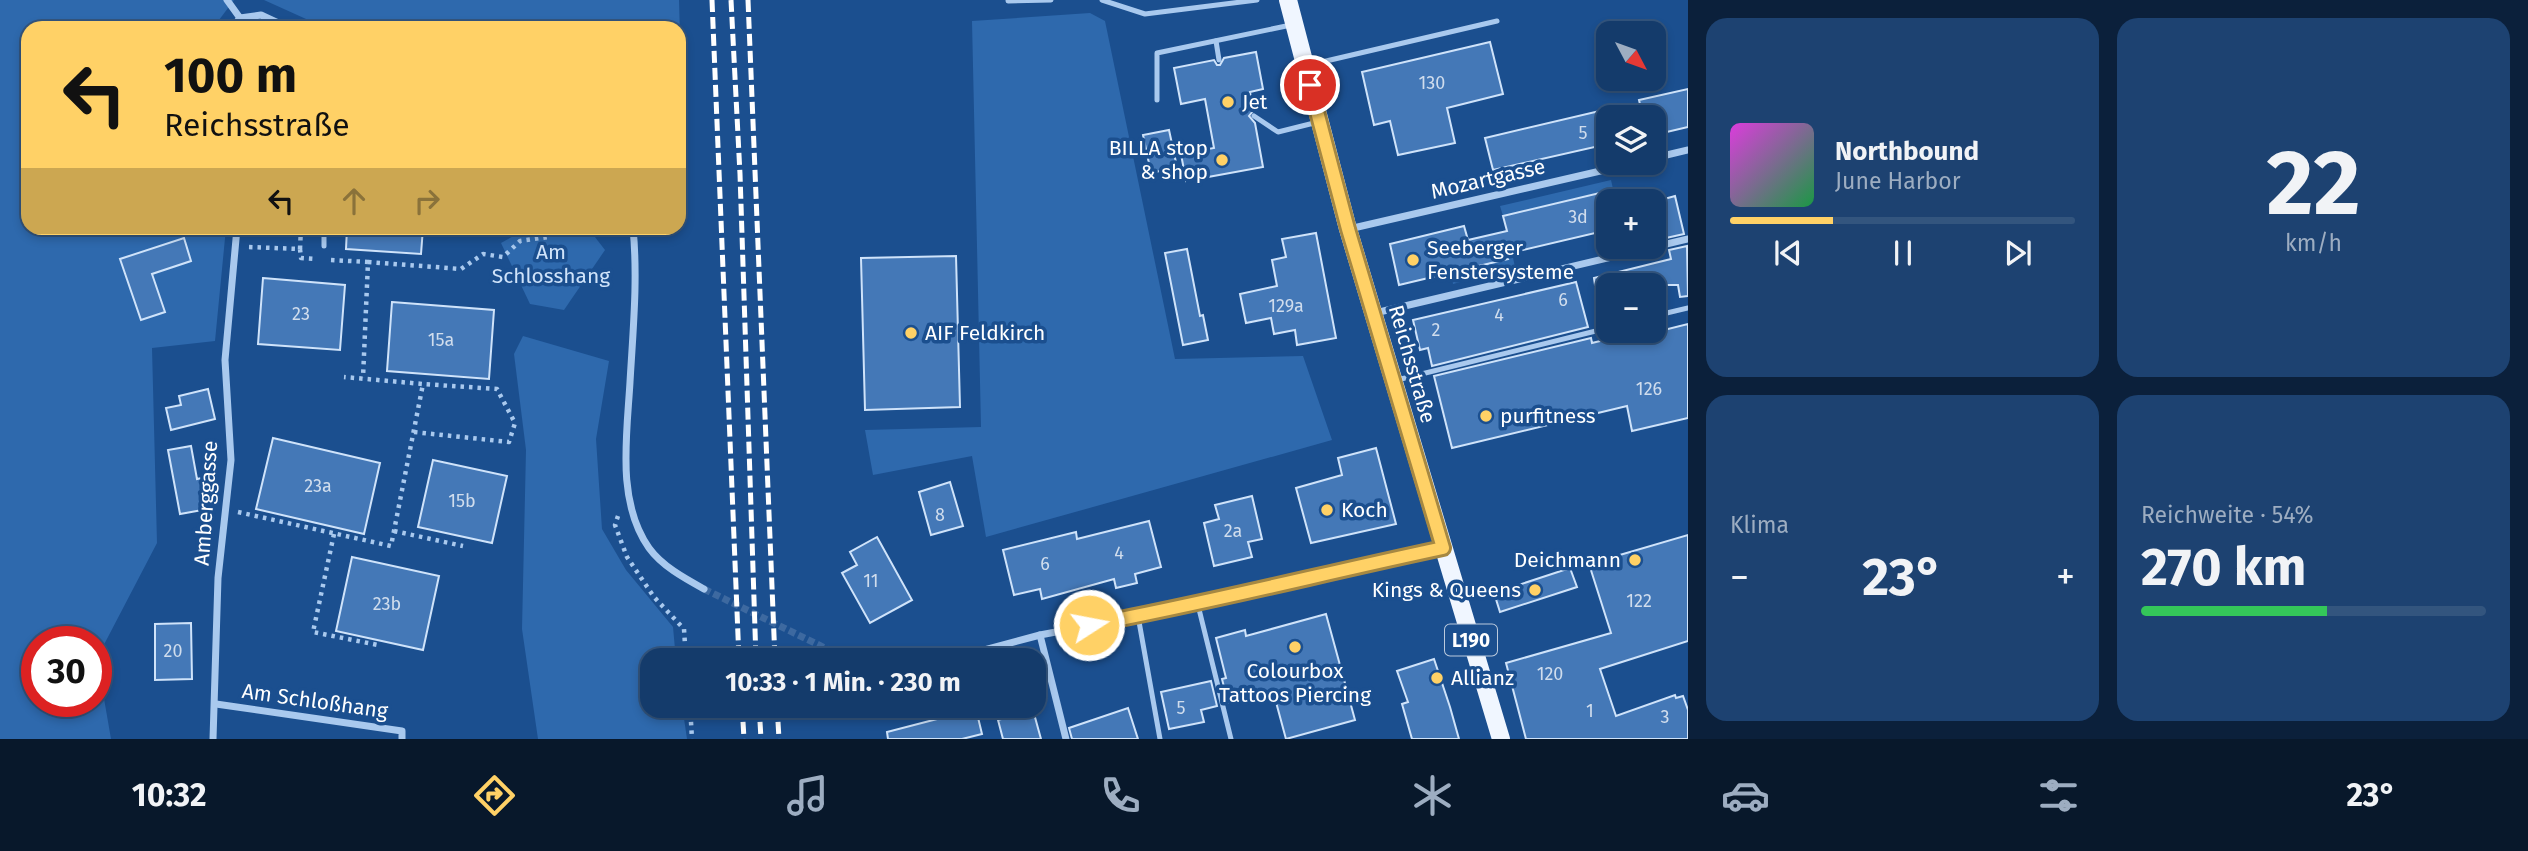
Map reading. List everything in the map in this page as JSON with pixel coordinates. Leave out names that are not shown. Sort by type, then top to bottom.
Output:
[{"type":"main road","name":"Reichsstraße","points":[[1288,0],[1348,229],[1501,739]]},
{"type":"street","points":[[227,0],[240,18]]},
{"type":"street","points":[[238,21],[240,18],[261,15],[274,21]]},
{"type":"street","points":[[1666,155],[1688,150]]},
{"type":"street","name":"Mozartgasse","points":[[1348,229],[1596,172]]},
{"type":"street","name":"Amberggasse","points":[[213,739],[218,578],[231,460],[225,360],[236,235]]},
{"type":"street","points":[[634,235],[636,262],[628,426],[629,498],[637,525],[649,548],[666,565],[704,589]]},
{"type":"street","points":[[1373,313],[1688,239]]},
{"type":"street","points":[[991,648],[1040,635],[1198,605],[1314,575],[1443,548]]},
{"type":"street","points":[[1040,635],[1066,739]]},
{"type":"street","name":"Am Schloßhang","points":[[216,704],[402,731],[402,739]]},
{"type":"lane","points":[[1008,1],[1051,0]]},
{"type":"lane","points":[[1102,0],[1145,13],[1257,0]]},
{"type":"lane","points":[[1305,66],[1497,21]]},
{"type":"lane","points":[[1157,100],[1157,53],[1294,24]]},
{"type":"lane","points":[[1216,41],[1219,60]]},
{"type":"lane","points":[[1254,116],[1278,132],[1320,121]]},
{"type":"lane","points":[[324,235],[324,246]]},
{"type":"lane","points":[[1666,313],[1688,308]]},
{"type":"lane","points":[[1393,381],[1596,331]]},
{"type":"lane","points":[[1198,605],[1231,739]]},
{"type":"lane","points":[[1138,616],[1160,739]]},
{"type":"path","points":[[301,235],[301,258],[461,269],[483,254],[503,257],[520,241],[550,235]]},
{"type":"path","points":[[235,246],[300,249]]},
{"type":"path","points":[[363,378],[368,262]]},
{"type":"path","points":[[344,377],[497,389],[515,424],[509,442],[414,432]]},
{"type":"path","points":[[226,509],[391,545],[423,384]]},
{"type":"path","points":[[629,498],[617,517],[615,525],[618,534],[627,557],[654,597],[684,629],[685,648]]},
{"type":"path","points":[[394,531],[463,546]]},
{"type":"path","points":[[334,534],[313,632],[377,645]]},
{"type":"path","points":[[691,718],[692,739]]},
{"type":"green space","points":[[0,0],[234,0],[218,21],[21,21],[21,235],[225,235],[215,341],[152,348],[157,543],[112,629],[112,626],[21,626],[21,717],[107,717],[111,739],[0,739]]},
{"type":"green space","points":[[264,0],[679,0],[680,21],[310,21]]},
{"type":"green space","points":[[1090,13],[1105,21],[1175,359],[1303,356],[1332,440],[986,537],[972,456],[873,475],[865,430],[981,427],[972,21]]},
{"type":"green space","points":[[1611,180],[1613,189],[1596,189],[1596,193],[1503,216],[1500,206]]},
{"type":"green space","name":"Am Schlosshang","points":[[515,235],[593,235],[605,250],[564,310],[530,304],[501,243]]},
{"type":"green space","points":[[1512,253],[1515,267],[1453,284],[1451,272],[1507,259]]},
{"type":"green space","points":[[523,336],[609,361],[596,439],[602,529],[626,570],[673,627],[675,648],[640,648],[640,718],[684,718],[687,739],[538,739],[522,629],[526,450],[514,354]]},
{"type":"building","points":[[1490,42],[1503,94],[1447,108],[1455,143],[1398,155],[1390,121],[1374,125],[1362,72]]},
{"type":"building","name":"Jet","points":[[1256,52],[1263,89],[1250,92],[1253,111],[1249,116],[1255,123],[1263,167],[1186,181],[1181,154],[1214,148],[1205,99],[1181,104],[1174,68],[1214,60],[1220,65],[1224,58]]},
{"type":"building","points":[[1688,89],[1688,127],[1666,132],[1666,105],[1640,105],[1639,100]]},
{"type":"building","points":[[1596,112],[1596,147],[1493,170],[1485,138]]},
{"type":"building","points":[[1169,130],[1177,167],[1151,173],[1143,135]]},
{"type":"building","points":[[1596,194],[1596,233],[1506,254],[1508,259],[1399,285],[1390,244],[1464,226],[1468,240],[1507,231],[1503,216]]},
{"type":"building","points":[[1675,196],[1684,234],[1666,238],[1666,198]]},
{"type":"building","points":[[1316,233],[1336,338],[1297,345],[1295,330],[1274,334],[1271,318],[1246,323],[1240,294],[1277,286],[1272,260],[1286,257],[1282,239]]},
{"type":"building","points":[[347,235],[422,235],[421,254],[346,249]]},
{"type":"building","points":[[184,238],[191,261],[152,274],[165,312],[141,320],[120,259]]},
{"type":"building","points":[[1687,246],[1688,296],[1680,297],[1678,285],[1666,285],[1666,273],[1614,273],[1671,259],[1669,250]]},
{"type":"building","points":[[1187,249],[1200,316],[1203,315],[1208,340],[1183,345],[1165,253]]},
{"type":"building","name":"AIF Feldkirch","points":[[956,256],[960,407],[865,410],[861,258]]},
{"type":"building","points":[[263,278],[345,285],[340,350],[258,344]]},
{"type":"building","points":[[1576,282],[1588,327],[1432,366],[1428,348],[1420,350],[1413,320]]},
{"type":"building","points":[[392,302],[494,310],[489,379],[387,371]]},
{"type":"building","points":[[1688,324],[1688,418],[1632,431],[1627,406],[1452,448],[1434,376],[1591,338],[1592,343],[1666,343],[1666,330]]},
{"type":"building","points":[[208,389],[215,419],[171,430],[166,408],[181,405],[179,396]]},
{"type":"building","points":[[273,438],[380,463],[364,534],[256,509]]},
{"type":"building","points":[[191,446],[197,479],[202,478],[208,509],[180,514],[168,450]]},
{"type":"building","points":[[1376,448],[1396,524],[1311,543],[1296,488],[1342,475],[1338,458]]},
{"type":"building","points":[[433,460],[507,476],[492,543],[418,527]]},
{"type":"building","points":[[950,482],[963,526],[931,535],[919,492]]},
{"type":"building","points":[[1252,496],[1262,539],[1248,542],[1252,557],[1214,566],[1204,523],[1219,519],[1215,505]]},
{"type":"building","points":[[1149,521],[1161,567],[1135,574],[1137,583],[1116,588],[1114,579],[1042,599],[1040,589],[1014,595],[1003,550],[1076,532],[1077,539]]},
{"type":"building","points":[[1688,535],[1688,641],[1600,669],[1616,716],[1675,695],[1676,698],[1683,696],[1688,710],[1688,739],[1526,739],[1506,663],[1611,633],[1589,564]]},
{"type":"building","points":[[877,537],[912,600],[870,623],[842,573],[857,565],[850,552]]},
{"type":"building","points":[[352,557],[439,576],[423,650],[336,631]]},
{"type":"building","name":"Kings & Queens","points":[[1570,568],[1577,587],[1500,612],[1494,593]]},
{"type":"building","points":[[1326,614],[1355,720],[1286,739],[1273,691],[1228,703],[1222,679],[1226,678],[1216,638],[1245,630],[1246,636]]},
{"type":"building","points":[[191,623],[192,679],[155,680],[155,624]]},
{"type":"building","points":[[1434,659],[1459,739],[1412,739],[1402,704],[1408,702],[1397,671]]},
{"type":"building","points":[[1211,681],[1217,706],[1201,710],[1204,722],[1169,729],[1161,692]]},
{"type":"building","points":[[1128,708],[1138,739],[1072,739],[1069,728]]},
{"type":"building","points":[[941,718],[978,718],[982,734],[962,739],[888,739],[887,732]]},
{"type":"building","points":[[1035,718],[1041,739],[1003,739],[998,720]]},
{"type":"tunnel","points":[[704,589],[825,648]]},
{"type":"railway","points":[[712,0],[739,648]]},
{"type":"railway","points":[[731,0],[740,174],[756,648]]},
{"type":"railway","points":[[748,0],[775,648]]},
{"type":"railway","points":[[743,718],[744,739]]},
{"type":"railway","points":[[760,718],[761,739]]},
{"type":"railway","points":[[778,718],[779,739]]},
{"type":"place","name":"Jet","points":[[1228,102]]},
{"type":"place","name":"BILLA stop & shop","points":[[1222,160]]},
{"type":"place","name":"Seeberger Fenstersysteme","points":[[1413,260]]},
{"type":"place","name":"AIF Feldkirch","points":[[911,333]]},
{"type":"place","name":"purfitness","points":[[1486,416]]},
{"type":"place","name":"Koch","points":[[1327,510]]},
{"type":"place","name":"Deichmann","points":[[1635,560]]},
{"type":"place","name":"Kings & Queens","points":[[1535,590]]},
{"type":"place","name":"Colourbox Tattoos Piercing","points":[[1295,647]]},
{"type":"place","name":"Allianz","points":[[1437,678]]},
{"type":"route","points":[[1089,625],[1198,605],[1314,575],[1443,548],[1348,229],[1310,85]]}]
